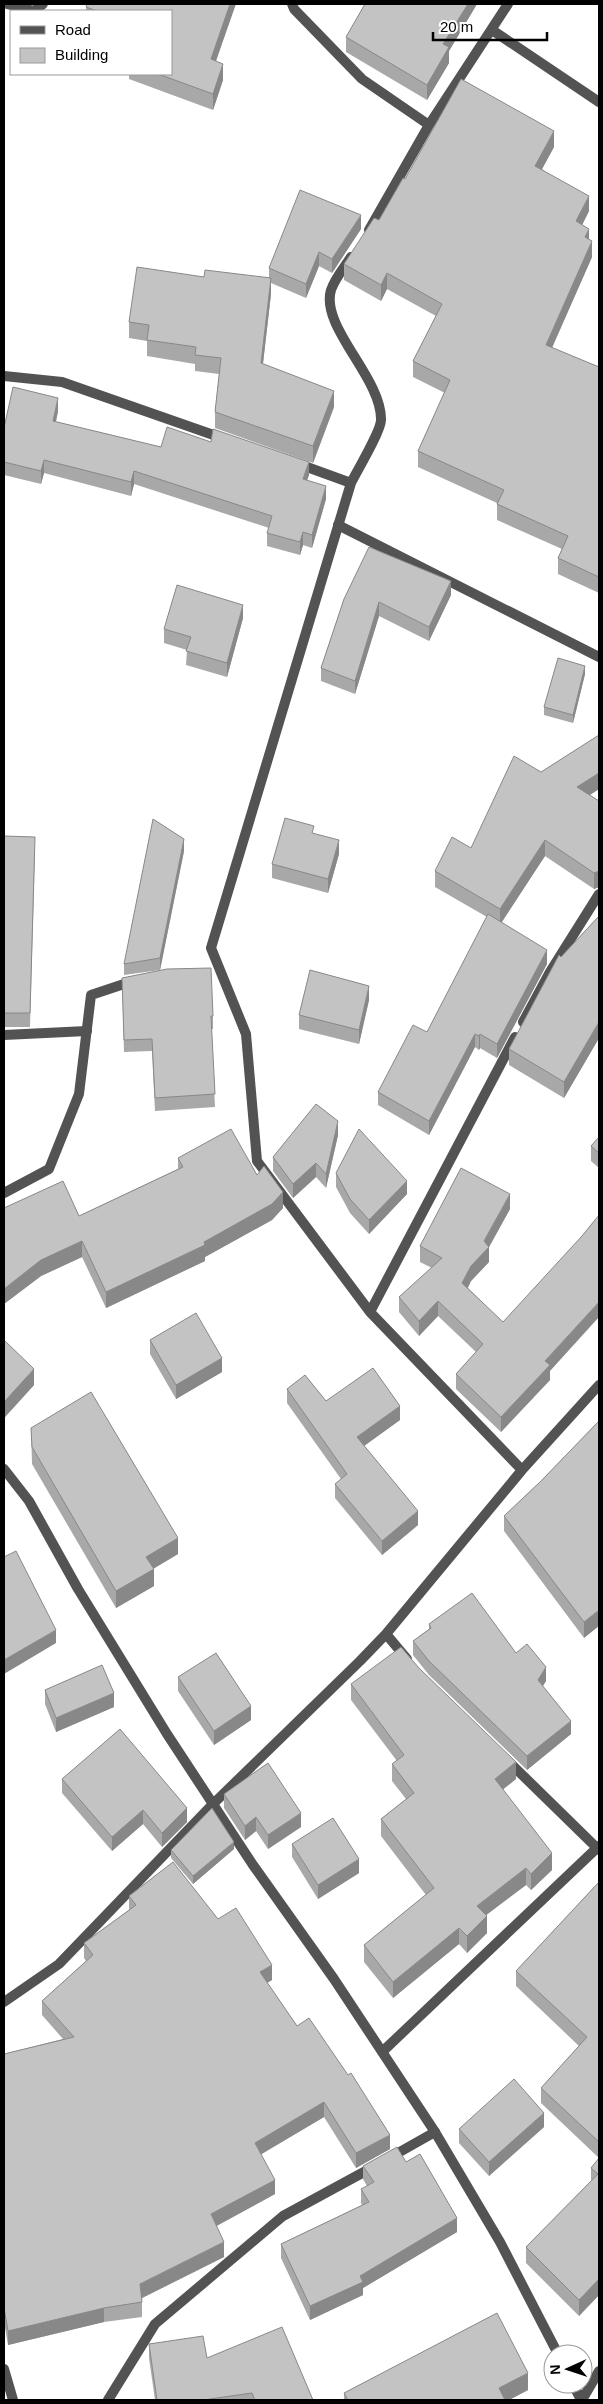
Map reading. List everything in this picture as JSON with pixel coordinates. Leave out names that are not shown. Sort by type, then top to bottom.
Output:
[{"type":"street","points":[[7,4],[30,10]]},
{"type":"street","points":[[292,4],[294,9],[362,79],[429,125]]},
{"type":"street","points":[[508,4],[429,125],[361,242],[336,279],[331,292],[333,318],[379,402],[381,423],[351,483],[211,948],[215,968],[246,1034],[257,1161],[370,1312],[522,1470]]},
{"type":"street","points":[[492,30],[599,102]]},
{"type":"street","points":[[4,376],[62,382],[239,444]]},
{"type":"street","points":[[286,460],[351,483]]},
{"type":"street","points":[[338,525],[599,657]]},
{"type":"street","points":[[370,1312],[550,972],[599,894]]},
{"type":"street","points":[[4,1193],[49,1170],[79,1094],[91,995],[126,982],[145,979]]},
{"type":"street","points":[[4,1035],[87,1031]]},
{"type":"street","points":[[4,2002],[59,1964],[213,1804],[386,1634],[522,1470],[597,1391]]},
{"type":"street","points":[[4,1469],[29,1501],[78,1589],[213,1804],[435,2132],[500,2242],[553,2344]]},
{"type":"street","points":[[386,1634],[411,1664]]},
{"type":"street","points":[[382,2052],[599,1848],[500,1754]]},
{"type":"street","points":[[108,2400],[155,2324],[283,2216],[435,2132]]},
{"type":"street","points":[[4,2369],[13,2400]]},
{"type":"street","points":[[582,2400],[599,2371]]},
{"type":"building","points":[[87,4],[230,4],[211,59],[223,64],[213,94],[161,75],[172,75],[172,10],[94,10],[86,7]]},
{"type":"building","points":[[365,4],[468,4],[443,44],[449,47],[427,85],[346,37]]},
{"type":"building","points":[[461,79],[554,131],[535,166],[589,196],[576,221],[589,229],[585,237],[592,241],[546,345],[599,367],[599,577],[558,558],[568,536],[497,504],[504,490],[418,451],[450,380],[413,361],[442,304],[387,273],[381,285],[344,264],[374,218],[379,220],[403,178],[405,179]]},
{"type":"building","points":[[300,190],[361,215],[332,259],[319,252],[306,284],[269,268]]},
{"type":"building","points":[[137,267],[204,277],[205,270],[271,278],[261,363],[334,391],[313,446],[215,412],[221,358],[195,355],[196,347],[147,340],[149,325],[129,322]]},
{"type":"building","points":[[13,387],[58,398],[53,421],[161,447],[167,427],[211,442],[213,429],[309,462],[303,479],[326,486],[312,535],[303,532],[300,542],[267,533],[272,516],[134,471],[131,482],[44,460],[41,471],[4,462],[4,428]]},
{"type":"building","points":[[369,547],[451,581],[429,627],[379,602],[355,681],[321,668],[344,599]]},
{"type":"building","points":[[177,585],[243,605],[227,663],[186,651],[191,637],[164,629]]},
{"type":"building","points":[[558,658],[585,666],[573,715],[544,707]]},
{"type":"building","points":[[599,735],[599,773],[577,787],[599,801],[599,871],[594,873],[545,840],[500,909],[435,871],[452,837],[471,848],[514,756],[541,772]]},
{"type":"building","points":[[285,818],[314,826],[312,833],[339,840],[328,879],[272,864]]},
{"type":"building","points":[[153,819],[184,839],[160,958],[124,964]]},
{"type":"building","points":[[4,836],[35,837],[30,1013],[4,1013]]},
{"type":"building","points":[[488,914],[547,950],[497,1044],[480,1034],[479,1036],[475,1034],[429,1121],[378,1092],[413,1025],[427,1032]]},
{"type":"building","points":[[599,916],[599,1022],[564,1082],[509,1049],[559,955],[561,957]]},
{"type":"building","points":[[211,968],[213,1016],[211,1016],[215,1094],[155,1098],[152,1039],[124,1040],[122,978],[167,969]]},
{"type":"building","points":[[310,970],[369,986],[359,1030],[299,1015]]},
{"type":"building","points":[[316,1104],[338,1121],[326,1174],[316,1163],[293,1184],[273,1157]]},
{"type":"building","points":[[231,1129],[257,1175],[264,1166],[283,1192],[272,1204],[204,1242],[205,1245],[106,1292],[82,1241],[41,1260],[4,1289],[4,1208],[63,1181],[79,1216],[183,1167],[178,1158]]},
{"type":"building","points":[[359,1129],[407,1181],[369,1220],[350,1199],[336,1173]]},
{"type":"building","points":[[599,1137],[599,1153],[591,1146]]},
{"type":"building","points":[[461,1168],[510,1194],[484,1241],[489,1247],[471,1266],[462,1283],[503,1322],[599,1215],[599,1302],[545,1361],[550,1365],[501,1417],[456,1374],[483,1344],[438,1301],[419,1321],[399,1297],[442,1258],[420,1246]]},
{"type":"building","points":[[196,1313],[222,1358],[176,1385],[150,1340]]},
{"type":"building","points":[[4,1340],[34,1369],[5,1401],[4,1400]]},
{"type":"building","points":[[373,1368],[400,1406],[357,1437],[418,1511],[382,1541],[335,1484],[347,1474],[287,1389],[305,1375],[326,1401]]},
{"type":"building","points":[[91,1392],[178,1538],[146,1557],[154,1569],[116,1591],[32,1447],[31,1428]]},
{"type":"building","points":[[599,1421],[599,1610],[584,1622],[504,1516]]},
{"type":"building","points":[[16,1551],[56,1630],[4,1660],[4,1557]]},
{"type":"building","points":[[472,1593],[516,1653],[527,1644],[546,1667],[538,1680],[571,1721],[527,1756],[429,1661],[413,1641],[431,1628],[429,1624]]},
{"type":"building","points":[[401,1647],[419,1668],[516,1762],[495,1779],[552,1853],[531,1874],[526,1868],[477,1906],[487,1916],[467,1936],[459,1928],[393,1982],[364,1945],[434,1888],[381,1819],[414,1793],[392,1764],[404,1755],[351,1684]]},
{"type":"building","points":[[216,1653],[251,1706],[214,1731],[178,1677]]},
{"type":"building","points":[[102,1665],[114,1693],[56,1718],[45,1690]]},
{"type":"building","points":[[120,1729],[187,1808],[162,1833],[143,1810],[112,1837],[62,1779]]},
{"type":"building","points":[[268,1763],[301,1813],[268,1835],[256,1817],[245,1826],[224,1794]]},
{"type":"building","points":[[212,1808],[234,1842],[193,1876],[171,1850]]},
{"type":"building","points":[[333,1818],[359,1859],[318,1885],[292,1844]]},
{"type":"building","points":[[173,1862],[218,1919],[236,1908],[272,1965],[260,1972],[297,2026],[309,2018],[348,2075],[351,2073],[390,2135],[356,2153],[324,2102],[255,2143],[275,2180],[211,2214],[224,2242],[140,2284],[142,2302],[104,2308],[8,2331],[4,2308],[4,2054],[74,2037],[42,2001],[93,1955],[84,1943],[136,1905],[129,1896]]},
{"type":"building","points":[[599,1882],[599,2142],[541,2088],[587,2037],[516,1971]]},
{"type":"building","points":[[514,2079],[544,2113],[489,2162],[459,2129]]},
{"type":"building","points":[[397,2147],[406,2162],[420,2154],[457,2218],[360,2276],[363,2282],[310,2306],[281,2244],[369,2202],[361,2189],[374,2182],[363,2166]]},
{"type":"building","points":[[599,2158],[599,2279],[579,2300],[526,2247],[598,2174],[591,2168]]},
{"type":"building","points":[[497,2313],[528,2373],[499,2388],[505,2400],[348,2400],[344,2393]]},
{"type":"building","points":[[282,2327],[313,2400],[255,2400],[252,2393],[203,2400],[157,2400],[149,2344],[203,2336],[207,2358]]}]
